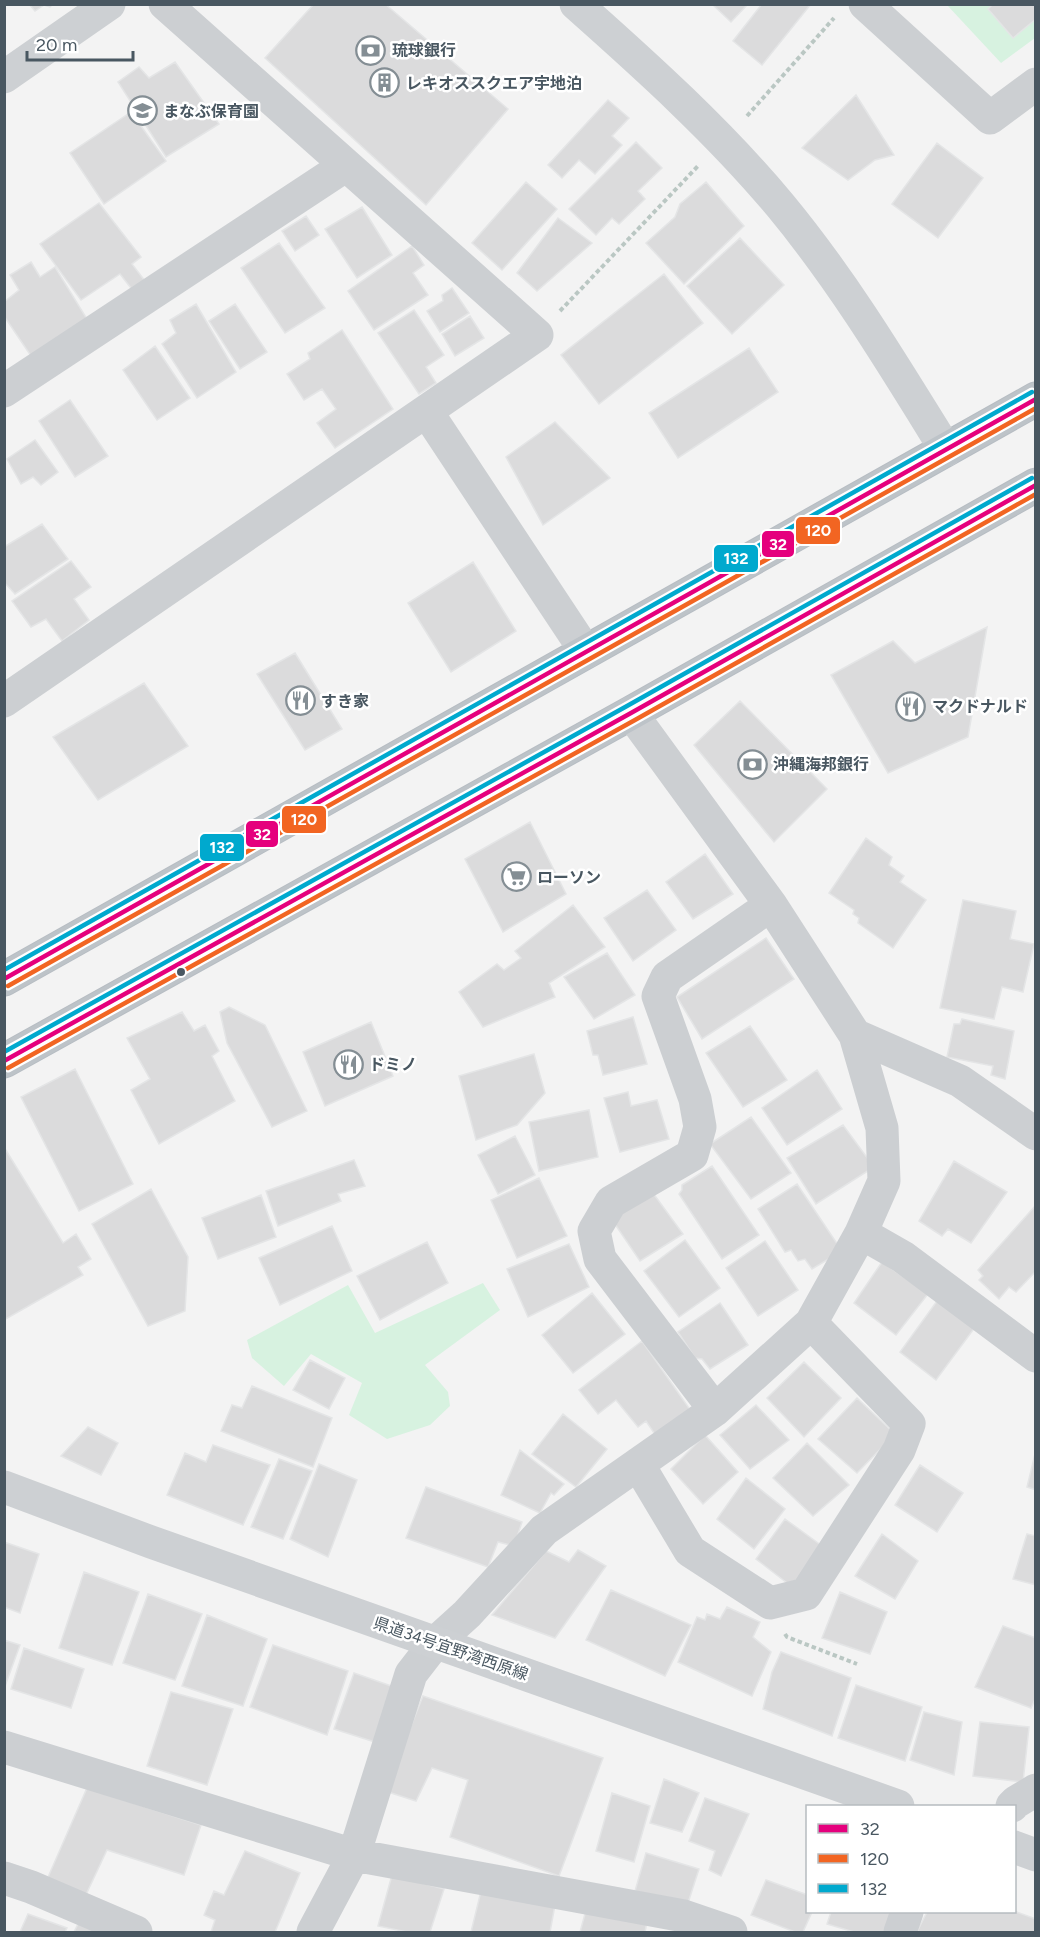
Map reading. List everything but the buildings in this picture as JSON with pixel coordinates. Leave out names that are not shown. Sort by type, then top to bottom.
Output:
[{"type":"highway","points":[[4,979],[1035,399]]},
{"type":"highway","points":[[4,1061],[631,713],[1035,485]]},
{"type":"main road","points":[[4,77],[109,4]]},
{"type":"main road","points":[[576,4],[635,57],[722,142],[780,205],[847,293],[946,450]]},
{"type":"main road","name":"県道34号宜野湾西原線","points":[[4,1487],[151,1542],[895,1805]]},
{"type":"main road","points":[[1016,1848],[1035,1855]]},
{"type":"street","points":[[8,692],[427,412],[537,335],[165,4]]},
{"type":"street","points":[[852,9],[990,118],[1035,84]]},
{"type":"street","points":[[4,391],[345,166]]},
{"type":"street","points":[[427,412],[586,652]]},
{"type":"street","points":[[313,1932],[354,1855],[411,1674],[435,1643],[467,1614],[544,1530],[715,1410],[811,1323],[861,1233],[884,1181],[882,1128],[855,1035],[771,905],[631,713]]},
{"type":"street","points":[[715,1410],[600,1258],[594,1231],[612,1202],[692,1155],[700,1127],[695,1099],[658,996],[667,977],[771,905]]},
{"type":"street","points":[[855,1035],[960,1081],[1035,1134]]},
{"type":"street","points":[[861,1233],[903,1257],[1035,1356]]},
{"type":"street","points":[[638,1464],[690,1551],[770,1603],[806,1594],[899,1450],[909,1424],[811,1323]]},
{"type":"street","points":[[4,1747],[354,1855],[684,1916],[731,1932]]},
{"type":"street","points":[[1013,1805],[1035,1790]]},
{"type":"street","points":[[4,1878],[31,1887],[136,1932]]},
{"type":"street","points":[[900,1932],[906,1913]]},
{"type":"path","points":[[537,335],[852,9]]},
{"type":"path","points":[[770,1603],[787,1637],[857,1664]]},
{"type":"green space","points":[[947,5],[1035,5],[1035,38],[1001,63]]},
{"type":"green space","points":[[483,1283],[500,1310],[425,1365],[448,1392],[450,1406],[430,1425],[387,1439],[349,1415],[362,1383],[311,1354],[284,1386],[252,1358],[247,1340],[348,1285],[375,1333]]},
{"type":"transit line","name":"132","points":[[4,970],[1032,392]]},
{"type":"transit line","name":"32","points":[[4,979],[1036,399]]},
{"type":"transit line","name":"120","points":[[8,986],[1036,408]]},
{"type":"transit line","name":"132","points":[[4,1052],[1032,478]]},
{"type":"transit line","name":"32","points":[[4,1061],[1036,485]]},
{"type":"transit line","name":"120","points":[[8,1068],[635,720],[1036,494]]},
{"type":"place","name":"琉球銀行","points":[[371,50]]},
{"type":"place","name":"レキオススクエア宇地泊","points":[[385,83]]},
{"type":"place","name":"まなぶ保育園","points":[[142,111]]},
{"type":"place","name":"すき家","points":[[300,701]]},
{"type":"place","name":"マクドナルド","points":[[911,706]]},
{"type":"place","name":"沖縄海邦銀行","points":[[752,764]]},
{"type":"place","name":"ローソン","points":[[516,877]]},
{"type":"place","name":"ドミノ","points":[[348,1064]]}]
